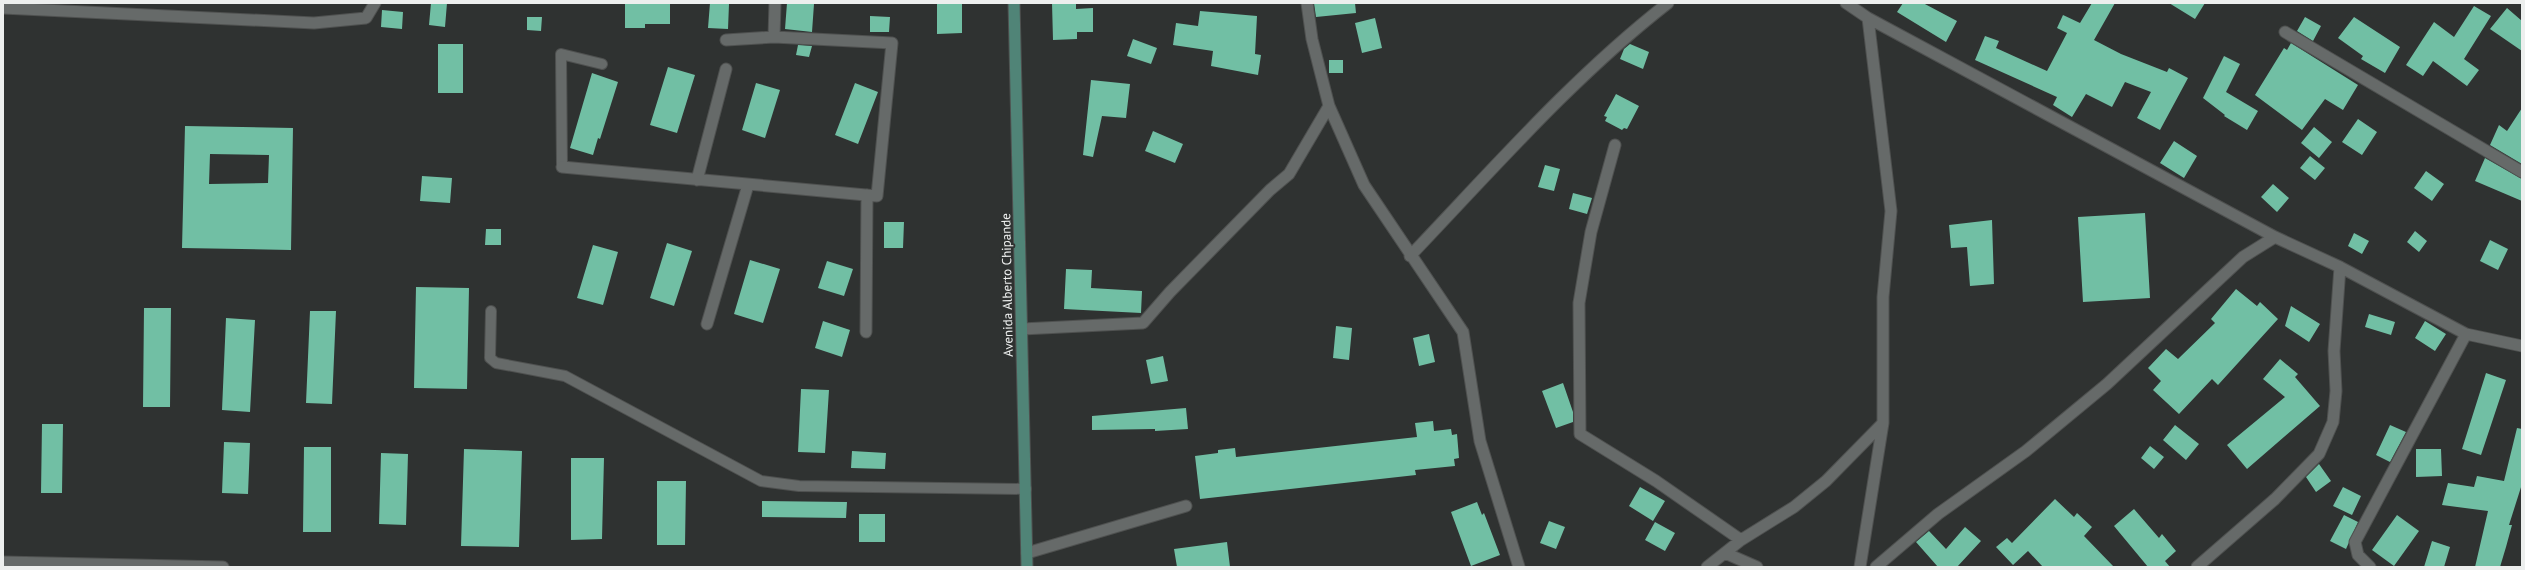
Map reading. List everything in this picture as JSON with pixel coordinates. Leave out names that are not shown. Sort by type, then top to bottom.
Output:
[{"type":"main road","name":"Avenida Alberto Chipande","points":[[1014,3],[1027,567]]},
{"type":"street","points":[[3,8],[314,23],[366,18],[375,3]]},
{"type":"street","points":[[774,37],[775,3]]},
{"type":"street","points":[[1307,3],[1312,40],[1329,106],[1364,185],[1462,332],[1480,442],[1519,567]]},
{"type":"street","points":[[1410,256],[1535,126],[1621,40],[1668,3]]},
{"type":"street","points":[[1846,3],[1868,18],[2275,237],[2340,267],[2466,334],[2522,346]]},
{"type":"street","points":[[1860,567],[1883,422],[1883,297],[1891,211],[1868,18]]},
{"type":"street","points":[[2285,32],[2522,172]]},
{"type":"street","points":[[562,168],[878,196],[892,43],[774,37],[726,40]]},
{"type":"street","points":[[697,180],[726,69]]},
{"type":"street","points":[[1022,329],[1143,323],[1170,292],[1270,190],[1289,174],[1329,106]]},
{"type":"street","points":[[1615,145],[1591,232],[1579,303],[1580,434],[1656,481],[1741,540]]},
{"type":"street","points":[[707,324],[748,185]]},
{"type":"street","points":[[866,332],[867,195]]},
{"type":"street","points":[[1876,567],[1938,514],[2026,451],[2107,384],[2243,257],[2275,237]]},
{"type":"street","points":[[2197,567],[2275,499],[2319,454],[2333,422],[2336,391],[2334,351],[2340,267]]},
{"type":"street","points":[[2370,567],[2358,555],[2355,542],[2466,334]]},
{"type":"street","points":[[1707,567],[1741,540],[1794,507],[1826,481],[1883,422]]},
{"type":"street","points":[[1027,553],[1186,506]]},
{"type":"street","points":[[1725,553],[1757,567]]},
{"type":"street","points":[[3,562],[223,567]]},
{"type":"lane","points":[[562,168],[561,54],[602,64]]},
{"type":"lane","points":[[491,312],[490,358],[496,363],[565,376],[761,481],[799,486],[1026,490]]},
{"type":"building","points":[[431,3],[447,3],[445,27],[429,25]]},
{"type":"building","points":[[625,3],[670,3],[670,24],[645,24],[645,28],[625,28]]},
{"type":"building","points":[[710,3],[729,4],[728,29],[708,28]]},
{"type":"building","points":[[787,3],[814,4],[812,32],[785,29]]},
{"type":"building","points":[[937,3],[962,3],[962,33],[937,34]]},
{"type":"building","points":[[1052,3],[1076,3],[1076,9],[1093,8],[1093,32],[1077,32],[1077,39],[1053,40]]},
{"type":"building","points":[[1314,3],[1355,3],[1356,13],[1316,17]]},
{"type":"building","points":[[1903,3],[1923,3],[1957,21],[1946,42],[1897,12]]},
{"type":"building","points":[[2092,3],[2115,3],[2094,40],[2121,54],[2167,72],[2169,68],[2188,78],[2160,130],[2137,118],[2151,92],[2125,82],[2112,107],[2086,94],[2072,117],[2053,105],[2057,97],[1975,60],[1985,36],[1999,41],[1996,48],[2047,71],[2067,33],[2057,28],[2063,15],[2080,23]]},
{"type":"building","points":[[2169,3],[2205,3],[2195,19]]},
{"type":"building","points":[[2474,6],[2491,16],[2464,59],[2479,70],[2467,86],[2433,61],[2423,76],[2406,65],[2434,22],[2454,37]]},
{"type":"building","points":[[2507,8],[2522,21],[2522,51],[2490,29]]},
{"type":"building","points":[[382,10],[403,12],[402,29],[381,27]]},
{"type":"building","points":[[1200,11],[1257,16],[1255,54],[1261,55],[1258,75],[1211,66],[1213,51],[1173,45],[1176,23],[1198,26]]},
{"type":"building","points":[[870,16],[890,17],[889,32],[870,32]]},
{"type":"building","points":[[527,17],[542,17],[541,31],[527,30]]},
{"type":"building","points":[[2305,17],[2321,26],[2313,41],[2297,31]]},
{"type":"building","points":[[2354,17],[2400,47],[2385,73],[2361,59],[2363,56],[2338,38]]},
{"type":"building","points":[[1375,18],[1382,48],[1362,53],[1355,23]]},
{"type":"building","points":[[1133,39],[1157,48],[1151,64],[1127,56]]},
{"type":"building","points":[[2291,43],[2358,85],[2343,110],[2325,99],[2302,130],[2255,95],[2284,48],[2287,50]]},
{"type":"building","points":[[438,44],[463,44],[463,93],[438,93]]},
{"type":"building","points":[[1630,44],[1649,52],[1643,69],[1620,59],[1624,49]]},
{"type":"building","points":[[798,45],[812,46],[809,57],[796,55]]},
{"type":"building","points":[[2224,56],[2240,64],[2226,92],[2258,111],[2247,130],[2224,116],[2225,115],[2203,98]]},
{"type":"building","points":[[1329,60],[1343,60],[1343,73],[1329,73]]},
{"type":"building","points":[[668,67],[695,75],[677,133],[650,125]]},
{"type":"building","points":[[592,73],[618,82],[600,139],[598,138],[593,155],[570,148]]},
{"type":"building","points":[[1091,80],[1130,84],[1126,118],[1102,116],[1093,157],[1083,155]]},
{"type":"building","points":[[756,83],[780,90],[765,138],[742,130]]},
{"type":"building","points":[[855,83],[878,92],[858,144],[835,135]]},
{"type":"building","points":[[1616,94],[1639,106],[1627,129],[1624,128],[1622,130],[1605,121],[1607,117],[1604,116]]},
{"type":"building","points":[[2522,108],[2522,164],[2490,145],[2499,125],[2507,131]]},
{"type":"building","points":[[2358,119],[2377,132],[2362,155],[2342,142]]},
{"type":"building","points":[[185,126],[293,128],[291,250],[182,248]],"holes":[[[210,154],[269,155],[268,183],[209,184]]]},
{"type":"building","points":[[2314,127],[2332,142],[2319,158],[2301,143]]},
{"type":"building","points":[[1153,131],[1183,144],[1175,163],[1145,151]]},
{"type":"building","points":[[2174,141],[2197,156],[2184,178],[2160,163]]},
{"type":"building","points":[[2310,156],[2325,168],[2315,180],[2300,168]]},
{"type":"building","points":[[2485,158],[2522,179],[2522,201],[2475,181]]},
{"type":"building","points":[[1545,165],[1560,169],[1554,191],[1538,187]]},
{"type":"building","points":[[2426,171],[2444,184],[2432,201],[2414,188]]},
{"type":"building","points":[[422,176],[452,178],[450,203],[420,201]]},
{"type":"building","points":[[2273,184],[2289,198],[2277,212],[2261,197]]},
{"type":"building","points":[[1573,193],[1592,198],[1587,214],[1569,209]]},
{"type":"building","points":[[2145,213],[2150,298],[2083,302],[2078,217]]},
{"type":"building","points":[[1992,220],[1994,284],[1970,286],[1967,247],[1951,248],[1949,225]]},
{"type":"building","points":[[884,222],[904,222],[903,248],[884,248]]},
{"type":"building","points":[[486,229],[501,229],[501,245],[485,245]]},
{"type":"building","points":[[2415,231],[2427,241],[2419,252],[2407,242]]},
{"type":"building","points":[[2354,233],[2369,241],[2362,254],[2348,246]]},
{"type":"building","points":[[2490,240],[2508,249],[2498,270],[2480,261]]},
{"type":"building","points":[[667,243],[692,251],[674,306],[650,298]]},
{"type":"building","points":[[593,245],[618,252],[603,305],[577,298]]},
{"type":"building","points":[[750,260],[780,269],[763,323],[734,314]]},
{"type":"building","points":[[827,261],[853,269],[844,296],[818,288]]},
{"type":"building","points":[[1066,269],[1092,270],[1091,288],[1142,291],[1141,313],[1064,309]]},
{"type":"building","points":[[416,287],[469,288],[467,389],[414,388]]},
{"type":"building","points":[[2236,289],[2257,306],[2260,302],[2278,319],[2218,385],[2212,379],[2179,414],[2153,390],[2161,381],[2148,368],[2166,349],[2178,359],[2215,323],[2211,319]]},
{"type":"building","points":[[2291,306],[2320,324],[2309,342],[2285,326]]},
{"type":"building","points":[[144,308],[171,308],[170,407],[143,407]]},
{"type":"building","points":[[310,311],[336,311],[332,404],[306,403]]},
{"type":"building","points":[[2369,314],[2395,322],[2391,335],[2365,327]]},
{"type":"building","points":[[226,318],[255,320],[250,412],[222,410]]},
{"type":"building","points":[[823,321],[850,330],[842,357],[815,348]]},
{"type":"building","points":[[2425,321],[2446,334],[2435,351],[2415,338]]},
{"type":"building","points":[[1336,326],[1352,328],[1349,360],[1333,358]]},
{"type":"building","points":[[1429,334],[1435,362],[1419,366],[1413,338]]},
{"type":"building","points":[[1163,356],[1168,381],[1151,384],[1146,360]]},
{"type":"building","points":[[2280,359],[2298,374],[2295,377],[2320,406],[2247,469],[2227,445],[2285,397],[2263,379]]},
{"type":"building","points":[[2486,373],[2506,380],[2481,455],[2462,449]]},
{"type":"building","points":[[1563,383],[1573,412],[1573,422],[1556,428],[1542,391]]},
{"type":"building","points":[[801,389],[829,390],[825,453],[798,452]]},
{"type":"building","points":[[1186,408],[1188,429],[1155,431],[1155,429],[1092,430],[1092,416]]},
{"type":"building","points":[[1433,421],[1434,431],[1451,429],[1452,435],[1457,434],[1459,458],[1454,459],[1455,466],[1415,470],[1416,475],[1200,499],[1195,456],[1218,453],[1218,450],[1235,448],[1236,457],[1417,437],[1415,423]]},
{"type":"building","points":[[42,424],[63,424],[62,493],[41,493]]},
{"type":"building","points":[[2175,425],[2199,444],[2186,460],[2163,440]]},
{"type":"building","points":[[2390,425],[2406,432],[2390,462],[2376,455]]},
{"type":"building","points":[[2517,428],[2522,429],[2522,484],[2509,525],[2512,525],[2500,567],[2475,567],[2488,511],[2442,505],[2448,483],[2474,487],[2477,476],[2504,481]]},
{"type":"building","points":[[224,442],[250,443],[248,494],[222,493]]},
{"type":"building","points":[[2150,446],[2164,457],[2154,469],[2141,458]]},
{"type":"building","points":[[304,447],[331,447],[331,532],[303,532]]},
{"type":"building","points":[[464,449],[522,451],[519,547],[461,546]]},
{"type":"building","points":[[2416,449],[2441,449],[2442,476],[2416,477]]},
{"type":"building","points":[[852,451],[886,453],[885,469],[851,468]]},
{"type":"building","points":[[381,453],[408,454],[406,525],[379,524]]},
{"type":"building","points":[[571,458],[604,458],[602,539],[571,540]]},
{"type":"building","points":[[2319,464],[2331,481],[2316,492],[2306,477]]},
{"type":"building","points":[[657,481],[686,481],[685,545],[657,545]]},
{"type":"building","points":[[1640,487],[1665,501],[1653,521],[1629,506]]},
{"type":"building","points":[[2343,487],[2361,496],[2352,515],[2333,506]]},
{"type":"building","points":[[2055,499],[2074,517],[2077,513],[2092,527],[2084,536],[2114,567],[2043,567],[2028,551],[2013,565],[1996,547],[2007,538],[2012,543]]},
{"type":"building","points":[[762,501],[847,502],[846,518],[762,517]]},
{"type":"building","points":[[1477,502],[1482,515],[1484,513],[1500,555],[1471,566],[1451,512]]},
{"type":"building","points":[[2134,509],[2159,538],[2162,534],[2176,551],[2165,561],[2170,567],[2148,567],[2114,526]]},
{"type":"building","points":[[859,514],[885,514],[885,542],[859,542]]},
{"type":"building","points":[[2344,515],[2358,522],[2346,549],[2330,541]]},
{"type":"building","points":[[2397,515],[2419,531],[2394,566],[2372,550]]},
{"type":"building","points":[[1549,521],[1565,527],[1556,549],[1540,543]]},
{"type":"building","points":[[1655,522],[1675,533],[1665,551],[1645,540]]},
{"type":"building","points":[[1965,527],[1981,541],[1957,567],[1938,567],[1916,542],[1929,531],[1946,549]]},
{"type":"building","points":[[2432,541],[2450,547],[2444,567],[2424,567]]},
{"type":"building","points":[[1227,542],[1230,567],[1177,567],[1174,549]]}]
